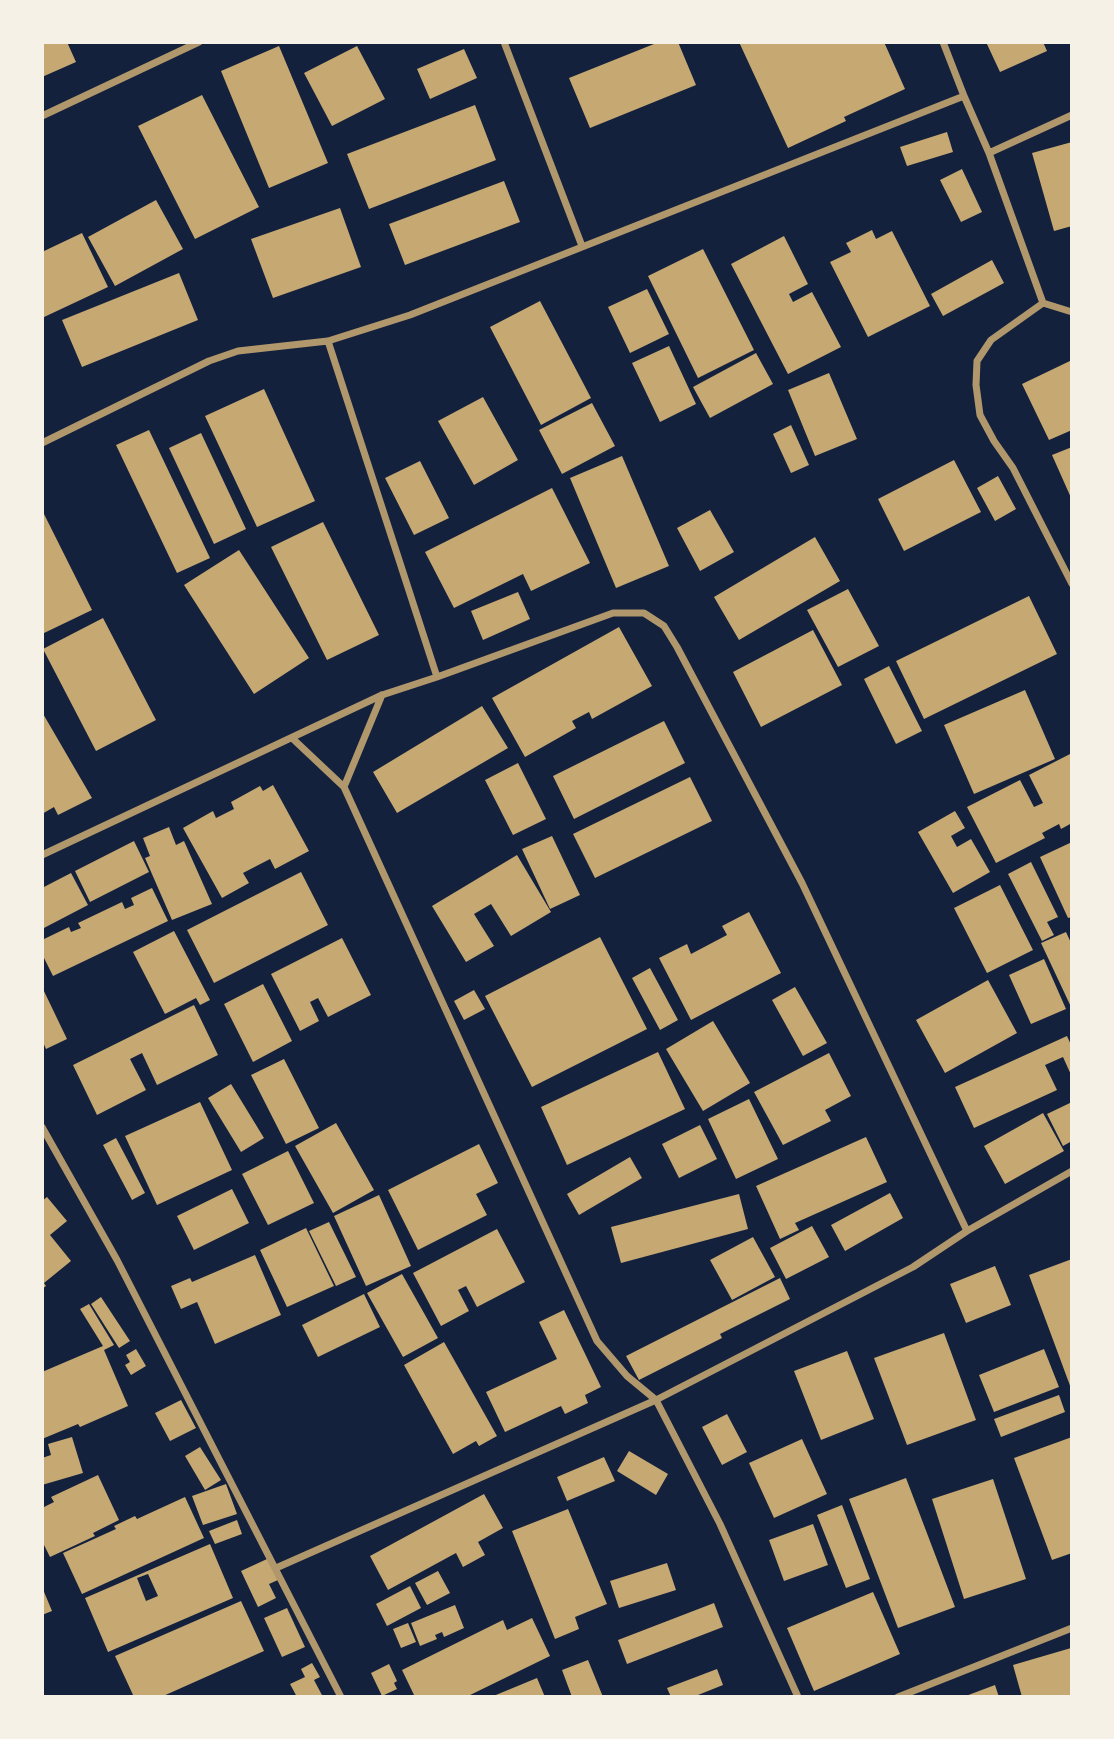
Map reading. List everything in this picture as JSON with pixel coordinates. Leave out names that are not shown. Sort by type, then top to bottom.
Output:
[{"type":"street","points":[[42,116],[199,42]]},
{"type":"street","points":[[504,42],[582,246]]},
{"type":"street","points":[[943,42],[989,153],[1042,303]]},
{"type":"street","points":[[42,443],[209,361],[238,351],[328,341],[410,315],[964,96]]},
{"type":"street","points":[[989,153],[1072,115]]},
{"type":"street","points":[[1042,303],[1072,312]]},
{"type":"street","points":[[1042,303],[991,340],[978,361],[976,385],[981,415],[994,441],[1013,468],[1072,584]]},
{"type":"street","points":[[328,341],[437,677]]},
{"type":"street","points":[[42,855],[382,695],[613,613],[645,613],[664,626],[677,647],[802,883],[967,1231]]},
{"type":"street","points":[[344,787],[382,695]]},
{"type":"street","points":[[292,738],[344,787],[597,1341],[626,1376],[656,1400],[720,1524],[798,1697]]},
{"type":"street","points":[[42,1127],[45,1139],[117,1260],[341,1697]]},
{"type":"street","points":[[276,1568],[656,1400],[913,1267],[967,1231],[1072,1171]]},
{"type":"street","points":[[898,1697],[1072,1628]]},
{"type":"building","points":[[42,42],[67,42],[76,62],[42,77]]},
{"type":"building","points":[[659,42],[678,42],[696,85],[590,128],[569,78]]},
{"type":"building","points":[[739,42],[884,42],[905,89],[844,117],[846,121],[788,148]]},
{"type":"building","points":[[986,42],[1043,42],[1047,51],[1000,72]]},
{"type":"building","points":[[279,46],[328,163],[269,188],[221,71]]},
{"type":"building","points":[[357,46],[385,99],[332,126],[304,73]]},
{"type":"building","points":[[464,49],[477,78],[430,99],[417,69]]},
{"type":"building","points":[[202,95],[259,207],[195,239],[138,126]]},
{"type":"building","points":[[475,105],[496,160],[369,209],[347,154]]},
{"type":"building","points":[[947,132],[953,152],[907,166],[900,147]]},
{"type":"building","points":[[1072,142],[1072,226],[1054,231],[1032,153]]},
{"type":"building","points":[[962,169],[982,212],[961,222],[940,180]]},
{"type":"building","points":[[504,181],[520,222],[405,265],[389,224]]},
{"type":"building","points":[[156,200],[183,249],[115,286],[88,237]]},
{"type":"building","points":[[340,208],[361,267],[273,298],[251,239]]},
{"type":"building","points":[[872,230],[876,239],[892,231],[930,306],[868,337],[830,262],[851,252],[846,243]]},
{"type":"building","points":[[82,233],[108,287],[42,318],[42,252]]},
{"type":"building","points":[[784,236],[808,284],[789,294],[793,302],[812,292],[841,347],[788,374],[731,264]]},
{"type":"building","points":[[703,249],[754,350],[698,378],[648,276]]},
{"type":"building","points":[[992,260],[1004,283],[943,316],[931,294]]},
{"type":"building","points":[[179,273],[198,320],[82,367],[62,320]]},
{"type":"building","points":[[647,289],[669,334],[630,353],[608,307]]},
{"type":"building","points":[[540,301],[591,398],[541,425],[490,327]]},
{"type":"building","points":[[669,346],[696,404],[660,422],[632,363]]},
{"type":"building","points":[[756,353],[773,384],[710,418],[693,387]]},
{"type":"building","points":[[1072,360],[1072,430],[1049,440],[1022,384]]},
{"type":"building","points":[[829,373],[857,439],[815,456],[788,390]]},
{"type":"building","points":[[264,389],[315,501],[257,527],[205,416]]},
{"type":"building","points":[[483,397],[518,460],[474,485],[438,421]]},
{"type":"building","points":[[592,403],[615,446],[562,474],[539,430]]},
{"type":"building","points":[[791,425],[809,465],[791,473],[773,434]]},
{"type":"building","points":[[149,430],[210,558],[177,573],[116,445]]},
{"type":"building","points":[[201,433],[246,529],[214,544],[169,448]]},
{"type":"building","points":[[1072,447],[1072,500],[1052,455]]},
{"type":"building","points":[[622,456],[669,566],[616,588],[570,478]]},
{"type":"building","points":[[954,460],[981,512],[904,551],[878,499]]},
{"type":"building","points":[[420,461],[449,518],[414,535],[385,478]]},
{"type":"building","points":[[998,476],[1016,509],[995,521],[977,488]]},
{"type":"building","points":[[552,488],[590,563],[531,591],[523,574],[454,608],[425,552]]},
{"type":"building","points":[[42,510],[92,610],[42,634]]},
{"type":"building","points":[[710,510],[734,552],[700,571],[677,528]]},
{"type":"building","points":[[323,522],[379,635],[327,660],[271,547]]},
{"type":"building","points":[[815,537],[840,581],[739,640],[714,597]]},
{"type":"building","points":[[239,550],[309,658],[254,694],[184,585]]},
{"type":"building","points":[[848,589],[879,646],[838,667],[807,610]]},
{"type":"building","points":[[518,592],[530,619],[483,640],[471,611]]},
{"type":"building","points":[[1029,596],[1057,654],[924,719],[896,661]]},
{"type":"building","points":[[103,618],[156,720],[96,751],[43,649]]},
{"type":"building","points":[[619,627],[652,686],[592,719],[589,712],[572,721],[576,728],[525,757],[492,698]]},
{"type":"building","points":[[813,630],[842,685],[761,727],[733,672]]},
{"type":"building","points":[[889,666],[922,731],[896,744],[864,679]]},
{"type":"building","points":[[1025,690],[1055,759],[974,794],[944,725]]},
{"type":"building","points":[[482,706],[508,748],[397,813],[373,772]]},
{"type":"building","points":[[42,712],[92,798],[58,815],[54,807],[42,814]]},
{"type":"building","points":[[664,721],[685,763],[574,819],[553,776]]},
{"type":"building","points":[[1072,753],[1072,823],[1061,829],[1059,824],[1042,833],[1045,838],[996,863],[967,807],[1020,780],[1034,807],[1043,803],[1029,775]]},
{"type":"building","points":[[518,763],[546,819],[513,835],[485,780]]},
{"type":"building","points":[[690,777],[712,821],[595,878],[573,834]]},
{"type":"building","points":[[273,785],[309,851],[275,869],[270,859],[243,873],[249,883],[222,898],[183,828],[213,811],[216,818],[234,809],[231,802],[260,786],[263,791]]},
{"type":"building","points":[[955,811],[965,828],[951,836],[957,847],[971,839],[990,872],[953,893],[918,832]]},
{"type":"building","points":[[169,827],[176,845],[184,841],[212,904],[172,920],[145,858],[150,856],[143,838]]},
{"type":"building","points":[[552,836],[580,895],[550,909],[522,849]]},
{"type":"building","points":[[134,841],[149,872],[90,902],[75,871]]},
{"type":"building","points":[[1072,842],[1072,917],[1068,918],[1040,857]]},
{"type":"building","points":[[517,855],[551,912],[511,936],[491,904],[474,914],[494,946],[466,962],[432,906]]},
{"type":"building","points":[[1031,862],[1058,917],[1047,922],[1054,935],[1042,941],[1008,874]]},
{"type":"building","points":[[301,872],[328,925],[214,983],[187,930]]},
{"type":"building","points":[[71,873],[88,905],[42,929],[42,888]]},
{"type":"building","points":[[1000,885],[1033,950],[987,973],[954,908]]},
{"type":"building","points":[[152,888],[168,921],[53,976],[42,954],[42,940],[69,927],[71,932],[81,928],[78,923],[122,902],[125,909],[134,905],[131,898]]},
{"type":"building","points":[[749,912],[781,973],[691,1020],[659,958],[687,944],[691,954],[727,935],[722,926]]},
{"type":"building","points":[[174,931],[210,1000],[200,1005],[196,998],[165,1014],[133,952]]},
{"type":"building","points":[[1066,932],[1072,945],[1072,1009],[1041,943]]},
{"type":"building","points":[[600,937],[647,1029],[532,1087],[485,996]]},
{"type":"building","points":[[342,938],[371,995],[328,1017],[318,998],[310,1002],[319,1021],[300,1031],[271,974]]},
{"type":"building","points":[[1044,959],[1066,1009],[1031,1024],[1009,975]]},
{"type":"building","points":[[650,968],[678,1020],[660,1030],[632,978]]},
{"type":"building","points":[[988,980],[1017,1033],[945,1073],[916,1020]]},
{"type":"building","points":[[263,984],[292,1041],[253,1062],[224,1004]]},
{"type":"building","points":[[42,987],[67,1039],[46,1049],[42,1040]]},
{"type":"building","points":[[795,987],[827,1043],[803,1056],[772,1000]]},
{"type":"building","points":[[474,990],[485,1009],[464,1020],[454,1001]]},
{"type":"building","points":[[194,1005],[218,1055],[157,1085],[142,1053],[130,1059],[146,1090],[97,1115],[73,1065]]},
{"type":"building","points":[[713,1021],[750,1083],[703,1111],[666,1049]]},
{"type":"building","points":[[1067,1036],[1072,1047],[1072,1077],[1063,1057],[1045,1065],[1057,1090],[974,1128],[955,1087]]},
{"type":"building","points":[[658,1052],[685,1109],[567,1165],[541,1107]]},
{"type":"building","points":[[829,1053],[851,1096],[825,1110],[831,1121],[783,1145],[754,1092]]},
{"type":"building","points":[[284,1059],[319,1128],[286,1144],[251,1075]]},
{"type":"building","points":[[231,1084],[264,1138],[241,1152],[208,1098]]},
{"type":"building","points":[[749,1099],[778,1159],[736,1179],[708,1119]]},
{"type":"building","points":[[200,1102],[232,1170],[157,1205],[125,1136]]},
{"type":"building","points":[[1072,1102],[1072,1141],[1063,1146],[1047,1114]]},
{"type":"building","points":[[1043,1113],[1064,1151],[1005,1184],[984,1146]]},
{"type":"building","points":[[336,1123],[374,1190],[333,1213],[295,1146]]},
{"type":"building","points":[[700,1125],[717,1159],[679,1178],[662,1144]]},
{"type":"building","points":[[866,1137],[887,1182],[795,1223],[799,1230],[780,1239],[756,1186]]},
{"type":"building","points":[[116,1138],[145,1193],[132,1200],[103,1145]]},
{"type":"building","points":[[479,1144],[498,1183],[476,1194],[487,1215],[418,1250],[388,1190]]},
{"type":"building","points":[[288,1151],[314,1203],[268,1225],[242,1174]]},
{"type":"building","points":[[630,1157],[642,1178],[579,1215],[567,1194]]},
{"type":"building","points":[[232,1189],[249,1223],[194,1250],[177,1216]]},
{"type":"building","points":[[890,1193],[903,1218],[845,1251],[831,1225]]},
{"type":"building","points":[[739,1194],[748,1229],[621,1263],[611,1227]]},
{"type":"building","points":[[379,1195],[411,1266],[366,1286],[334,1216]]},
{"type":"building","points":[[47,1197],[67,1221],[50,1235],[71,1261],[44,1283],[46,1286],[42,1289],[42,1201]]},
{"type":"building","points":[[329,1222],[356,1277],[336,1286],[309,1231]]},
{"type":"building","points":[[812,1226],[829,1257],[786,1279],[770,1248]]},
{"type":"building","points":[[306,1228],[334,1286],[287,1307],[260,1250]]},
{"type":"building","points":[[497,1229],[525,1282],[477,1307],[466,1286],[458,1290],[469,1311],[441,1326],[413,1273]]},
{"type":"building","points":[[753,1237],[775,1277],[732,1300],[710,1260]]},
{"type":"building","points":[[255,1255],[281,1315],[215,1344],[197,1302],[181,1309],[171,1286],[190,1278],[192,1282]]},
{"type":"building","points":[[1072,1259],[1072,1391],[1029,1275]]},
{"type":"building","points":[[995,1266],[1011,1305],[966,1323],[950,1284]]},
{"type":"building","points":[[402,1274],[438,1338],[403,1357],[367,1293]]},
{"type":"building","points":[[780,1278],[790,1299],[720,1334],[722,1338],[639,1380],[626,1356]]},
{"type":"building","points":[[364,1294],[380,1327],[318,1357],[302,1325]]},
{"type":"building","points":[[101,1297],[130,1341],[119,1348],[91,1304]]},
{"type":"building","points":[[89,1304],[114,1345],[104,1350],[128,1406],[80,1427],[78,1424],[42,1439],[42,1372],[103,1346],[80,1309]]},
{"type":"building","points":[[564,1310],[601,1387],[585,1395],[588,1403],[565,1414],[561,1406],[505,1432],[486,1392],[557,1359],[539,1322]]},
{"type":"building","points":[[944,1333],[976,1420],[907,1445],[874,1358]]},
{"type":"building","points":[[444,1342],[497,1436],[479,1446],[476,1441],[453,1454],[404,1365]]},
{"type":"building","points":[[136,1349],[146,1366],[131,1375],[125,1365],[130,1362],[126,1355]]},
{"type":"building","points":[[1044,1349],[1059,1387],[994,1412],[979,1375]]},
{"type":"building","points":[[847,1351],[874,1419],[821,1440],[794,1371]]},
{"type":"building","points":[[1059,1395],[1065,1412],[1001,1437],[994,1419]]},
{"type":"building","points":[[181,1400],[196,1428],[170,1441],[155,1413]]},
{"type":"building","points":[[727,1414],[747,1452],[722,1465],[702,1427]]},
{"type":"building","points":[[72,1437],[83,1473],[42,1485],[42,1458],[51,1455],[48,1444]]},
{"type":"building","points":[[1072,1437],[1072,1553],[1052,1560],[1014,1458]]},
{"type":"building","points":[[802,1439],[827,1494],[774,1518],[749,1463]]},
{"type":"building","points":[[200,1447],[221,1480],[205,1490],[185,1456]]},
{"type":"building","points":[[629,1451],[668,1474],[656,1495],[617,1471]]},
{"type":"building","points":[[604,1457],[615,1481],[567,1501],[557,1477]]},
{"type":"building","points":[[98,1475],[119,1520],[93,1533],[95,1536],[50,1557],[42,1541],[42,1508],[54,1502],[51,1497]]},
{"type":"building","points":[[906,1478],[955,1607],[898,1628],[849,1499]]},
{"type":"building","points":[[993,1479],[1026,1579],[964,1599],[932,1499]]},
{"type":"building","points":[[226,1484],[237,1514],[203,1525],[192,1496]]},
{"type":"building","points":[[484,1494],[503,1528],[478,1542],[485,1555],[463,1567],[456,1553],[388,1590],[370,1556]]},
{"type":"building","points":[[185,1497],[204,1538],[82,1594],[63,1553],[116,1529],[114,1526],[135,1516],[137,1519]]},
{"type":"building","points":[[842,1505],[870,1579],[846,1588],[817,1515]]},
{"type":"building","points":[[568,1509],[607,1604],[575,1617],[579,1629],[555,1639],[512,1531]]},
{"type":"building","points":[[237,1520],[242,1534],[215,1544],[209,1531]]},
{"type":"building","points":[[813,1524],[828,1565],[784,1581],[769,1540]]},
{"type":"building","points":[[210,1544],[233,1598],[108,1652],[85,1598]],"holes":[[[148,1574],[158,1596],[146,1601],[137,1578]]]},
{"type":"building","points":[[267,1559],[278,1580],[269,1584],[276,1598],[258,1607],[241,1571]]},
{"type":"building","points":[[667,1563],[676,1590],[619,1608],[610,1581]]},
{"type":"building","points":[[438,1571],[450,1593],[427,1605],[415,1583]]},
{"type":"building","points":[[410,1586],[421,1608],[387,1626],[376,1604]]},
{"type":"building","points":[[42,1587],[52,1611],[42,1615]]},
{"type":"building","points":[[873,1592],[900,1654],[814,1691],[787,1628]]},
{"type":"building","points":[[241,1601],[264,1651],[161,1697],[134,1697],[115,1656]]},
{"type":"building","points":[[714,1603],[723,1627],[627,1664],[618,1640]]},
{"type":"building","points":[[455,1605],[464,1628],[444,1637],[442,1632],[435,1635],[437,1639],[420,1646],[411,1623]]},
{"type":"building","points":[[287,1608],[305,1647],[282,1657],[264,1618]]},
{"type":"building","points":[[532,1618],[550,1656],[466,1697],[415,1697],[402,1670],[503,1620],[507,1630]]},
{"type":"building","points":[[408,1623],[416,1642],[401,1648],[393,1629]]},
{"type":"building","points":[[1071,1648],[1072,1697],[1022,1697],[1013,1665]]},
{"type":"building","points":[[588,1660],[603,1697],[572,1697],[562,1670]]},
{"type":"building","points":[[312,1663],[320,1677],[314,1680],[323,1697],[297,1697],[290,1684],[305,1677],[301,1669]]},
{"type":"building","points":[[389,1664],[397,1681],[394,1683],[397,1689],[382,1696],[371,1673]]},
{"type":"building","points":[[717,1669],[723,1685],[693,1697],[671,1697],[667,1688]]},
{"type":"building","points":[[537,1678],[545,1697],[491,1697]]},
{"type":"building","points":[[995,1685],[999,1697],[963,1697]]}]
